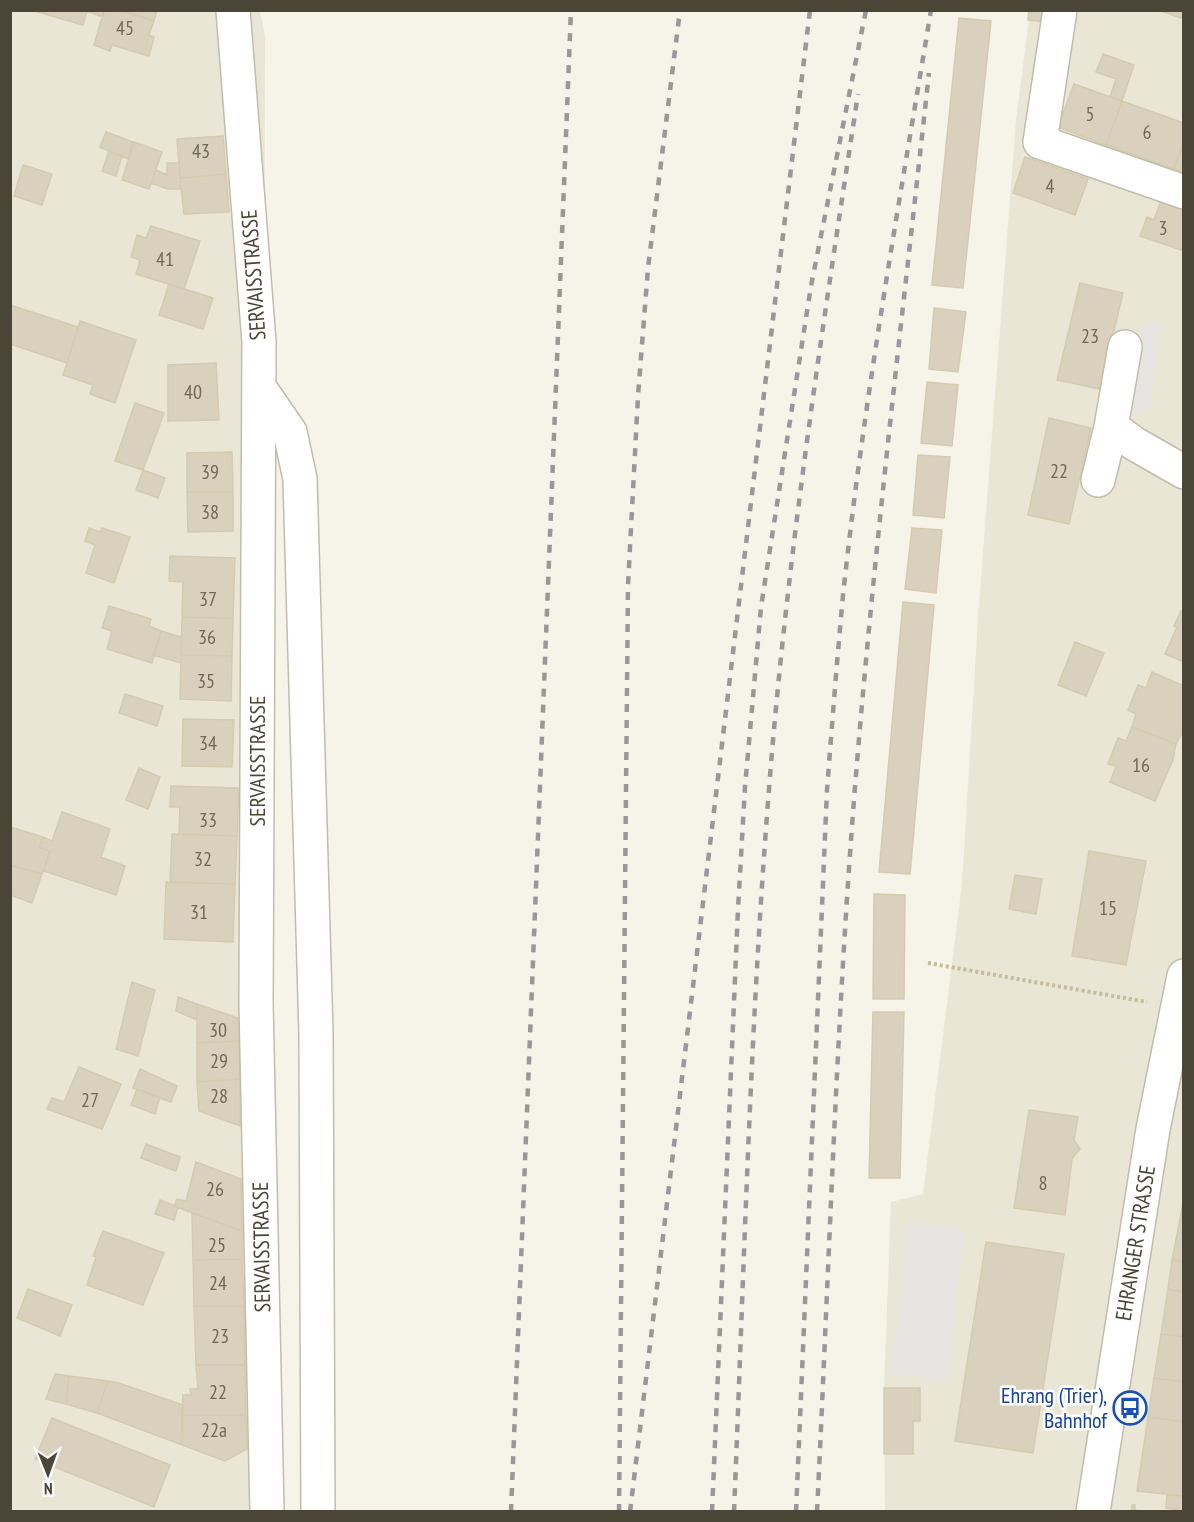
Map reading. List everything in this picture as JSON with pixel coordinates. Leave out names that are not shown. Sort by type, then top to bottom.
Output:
[{"type":"street","name":"SERVAISSTRASSE","points":[[233,10],[259,342],[256,1002],[267,1512]]},
{"type":"street","points":[[1060,10],[1040,142],[1184,192]]},
{"type":"street","points":[[1098,480],[1111,427],[1125,347]]},
{"type":"street","points":[[259,387],[290,432],[300,479],[316,1034],[318,1512]]},
{"type":"street","points":[[1111,427],[1135,444],[1184,472]]},
{"type":"street","name":"EHRANGER STRASSE","points":[[1093,1512],[1153,1129],[1184,976]]},
{"type":"path","points":[[928,963],[1177,1008]]},
{"type":"shaded area","points":[[10,11],[260,11],[265,36],[263,1511],[11,1511]]},
{"type":"shaded area","points":[[1030,11],[1183,11],[1183,1511],[885,1512],[884,1388],[891,1202],[923,1194],[962,884],[978,618],[1016,120]]},
{"type":"shaded area","points":[[1161,322],[1154,362],[1151,406],[1136,416],[1132,370],[1140,326]]},
{"type":"shaded area","points":[[909,1223],[965,1230],[947,1380],[891,1373]]},
{"type":"building","points":[[31,10],[104,10],[103,17],[87,11],[83,25]]},
{"type":"building","points":[[104,10],[120,10],[154,21],[149,35],[154,37],[149,56],[112,45],[110,51],[94,45]]},
{"type":"building","points":[[120,10],[157,10],[154,21]]},
{"type":"building","points":[[1029,10],[1047,10],[1045,22],[1028,20]]},
{"type":"building","points":[[1158,10],[1184,10],[1184,19]]},
{"type":"building","points":[[959,18],[991,21],[963,288],[932,285]]},
{"type":"building","points":[[1103,54],[1134,65],[1122,101],[1110,97],[1116,79],[1096,72]]},
{"type":"building","points":[[1074,84],[1122,101],[1106,145],[1058,127]]},
{"type":"building","points":[[1122,101],[1184,123],[1184,141],[1174,169],[1106,145]]},
{"type":"building","points":[[106,132],[133,142],[128,159],[100,147]]},
{"type":"building","points":[[223,136],[226,174],[180,178],[177,139]]},
{"type":"building","points":[[1184,141],[1184,172],[1174,169]]},
{"type":"building","points":[[134,142],[162,152],[149,189],[122,180]]},
{"type":"building","points":[[109,151],[122,156],[116,176],[102,171]]},
{"type":"building","points":[[1025,157],[1088,179],[1075,215],[1013,193]]},
{"type":"building","points":[[167,163],[179,163],[181,189],[168,189],[151,183],[156,170],[167,175]]},
{"type":"building","points":[[23,165],[52,174],[42,205],[14,196]]},
{"type":"building","points":[[226,174],[229,212],[184,214],[180,178]]},
{"type":"building","points":[[1162,198],[1184,205],[1184,251],[1140,236],[1147,217],[1154,220]]},
{"type":"building","points":[[151,226],[200,241],[184,289],[136,274],[140,260],[131,257],[137,235],[146,238]]},
{"type":"building","points":[[1080,283],[1123,293],[1100,389],[1057,380]]},
{"type":"building","points":[[169,284],[213,298],[203,329],[159,315]]},
{"type":"building","points":[[10,305],[78,327],[67,363],[10,344]]},
{"type":"building","points":[[934,308],[966,312],[958,372],[929,369]]},
{"type":"building","points":[[80,321],[136,340],[115,403],[90,394],[93,385],[63,375]]},
{"type":"building","points":[[216,363],[219,420],[168,421],[168,365]]},
{"type":"building","points":[[927,382],[958,385],[952,446],[921,443]]},
{"type":"building","points":[[135,403],[164,413],[143,470],[115,461]]},
{"type":"building","points":[[1049,418],[1091,428],[1069,524],[1028,515]]},
{"type":"building","points":[[232,452],[233,492],[187,492],[187,453]]},
{"type":"building","points":[[918,455],[950,457],[944,518],[913,515]]},
{"type":"building","points":[[143,470],[165,478],[158,498],[136,490]]},
{"type":"building","points":[[187,492],[233,492],[233,531],[188,532]]},
{"type":"building","points":[[89,528],[100,532],[102,528],[130,537],[114,583],[86,573],[95,545],[85,541]]},
{"type":"building","points":[[912,528],[942,530],[936,593],[905,589]]},
{"type":"building","points":[[170,556],[235,558],[233,618],[182,617],[183,582],[169,581]]},
{"type":"building","points":[[903,602],[934,605],[910,874],[879,872]]},
{"type":"building","points":[[109,606],[151,619],[149,626],[161,631],[152,663],[107,649],[112,631],[102,628]]},
{"type":"building","points":[[1181,611],[1184,612],[1184,662],[1165,654],[1177,627],[1174,626]]},
{"type":"building","points":[[182,617],[233,618],[232,656],[181,655]]},
{"type":"building","points":[[161,631],[181,637],[181,663],[153,655]]},
{"type":"building","points":[[1075,642],[1104,653],[1086,696],[1058,685]]},
{"type":"building","points":[[181,655],[232,656],[231,701],[180,699]]},
{"type":"building","points":[[1152,672],[1184,686],[1184,729],[1176,744],[1132,727],[1136,714],[1128,710],[1138,685],[1146,688]]},
{"type":"building","points":[[125,694],[163,706],[157,726],[119,713]]},
{"type":"building","points":[[183,719],[234,720],[232,767],[182,766]]},
{"type":"building","points":[[1132,727],[1176,744],[1173,760],[1155,801],[1110,782],[1116,766],[1108,764],[1118,738],[1126,741]]},
{"type":"building","points":[[139,768],[160,777],[148,809],[126,800]]},
{"type":"building","points":[[171,786],[239,788],[237,836],[179,834],[180,807],[170,807]]},
{"type":"building","points":[[62,812],[110,829],[101,857],[125,866],[116,895],[44,871],[50,851],[39,847],[43,837],[52,841]]},
{"type":"building","points":[[10,827],[43,837],[39,847],[50,851],[42,874],[10,865]]},
{"type":"building","points":[[172,834],[237,836],[235,884],[170,882]]},
{"type":"building","points":[[1089,851],[1146,861],[1126,965],[1072,956]]},
{"type":"building","points":[[10,865],[42,874],[32,903],[10,895]]},
{"type":"building","points":[[1015,875],[1042,879],[1036,914],[1009,909]]},
{"type":"building","points":[[166,882],[235,884],[233,942],[164,939]]},
{"type":"building","points":[[874,894],[905,895],[904,999],[873,999]]},
{"type":"building","points":[[132,982],[155,990],[138,1056],[116,1049]]},
{"type":"building","points":[[178,997],[197,1004],[197,1020],[176,1011]]},
{"type":"building","points":[[197,1004],[238,1018],[239,1041],[197,1043]]},
{"type":"building","points":[[873,1012],[904,1012],[900,1178],[869,1178]]},
{"type":"building","points":[[239,1041],[240,1079],[197,1082],[197,1043]]},
{"type":"building","points":[[79,1067],[121,1084],[102,1129],[47,1109],[52,1098],[64,1102]]},
{"type":"building","points":[[140,1069],[177,1086],[171,1102],[133,1088]]},
{"type":"building","points":[[240,1079],[240,1126],[199,1111],[197,1082]]},
{"type":"building","points":[[137,1089],[160,1097],[155,1114],[131,1105]]},
{"type":"building","points":[[1029,1110],[1078,1117],[1074,1140],[1080,1149],[1072,1159],[1065,1215],[1014,1208]]},
{"type":"building","points":[[146,1144],[180,1157],[176,1171],[141,1158]]},
{"type":"building","points":[[196,1162],[241,1179],[242,1231],[174,1206],[177,1199],[186,1201]]},
{"type":"building","points":[[1184,1198],[1184,1220],[1180,1219]]},
{"type":"building","points":[[160,1200],[178,1207],[174,1220],[155,1214]]},
{"type":"building","points":[[192,1213],[242,1231],[242,1259],[193,1260]]},
{"type":"building","points":[[1180,1219],[1184,1220],[1184,1262],[1172,1260]]},
{"type":"building","points":[[103,1231],[164,1253],[143,1305],[87,1285],[96,1257],[93,1256]]},
{"type":"building","points":[[986,1242],[1064,1254],[1033,1453],[955,1441]]},
{"type":"building","points":[[242,1259],[244,1306],[194,1306],[193,1260]]},
{"type":"building","points":[[1172,1260],[1184,1262],[1184,1292],[1168,1289]]},
{"type":"building","points":[[28,1289],[72,1305],[60,1336],[17,1318]]},
{"type":"building","points":[[1168,1289],[1184,1292],[1184,1337],[1161,1334]]},
{"type":"building","points":[[194,1306],[244,1306],[245,1365],[196,1365]]},
{"type":"building","points":[[1161,1334],[1184,1337],[1184,1382],[1154,1378]]},
{"type":"building","points":[[196,1365],[245,1365],[246,1415],[182,1415],[183,1395],[191,1395],[190,1389],[198,1389]]},
{"type":"building","points":[[55,1374],[69,1376],[66,1404],[46,1399]]},
{"type":"building","points":[[69,1376],[108,1381],[97,1413],[66,1404]]},
{"type":"building","points":[[1154,1378],[1184,1382],[1184,1422],[1148,1417]]},
{"type":"building","points":[[108,1381],[183,1405],[182,1445],[97,1413]]},
{"type":"building","points":[[884,1388],[920,1388],[920,1421],[913,1421],[913,1454],[884,1454]]},
{"type":"building","points":[[182,1415],[246,1415],[247,1449],[225,1461],[182,1445]]},
{"type":"building","points":[[1148,1417],[1184,1422],[1184,1496],[1137,1491]]},
{"type":"building","points":[[52,1418],[170,1465],[154,1507],[35,1459]]},
{"type":"building","points":[[1167,1495],[1184,1496],[1184,1511],[1166,1508]]},
{"type":"building","points":[[1132,1505],[1135,1505],[1135,1510],[1148,1512],[1131,1512]]},
{"type":"railway","points":[[511,1512],[571,10]]},
{"type":"railway","points":[[619,1512],[628,585],[638,396],[648,268],[680,10]]},
{"type":"railway","points":[[630,1512],[810,10]]},
{"type":"railway","points":[[712,1512],[738,909],[745,787],[761,607],[811,286],[866,10]]},
{"type":"railway","points":[[796,1512],[827,790],[843,595],[861,448],[931,10]]},
{"type":"railway","points":[[817,1512],[838,1058],[855,787],[880,519],[929,73]]},
{"type":"railway","points":[[734,1512],[748,1150],[769,789],[786,614],[807,440],[858,94]]},
{"type":"place","name":"Ehrang (Trier), Bahnhof","points":[[1130,1408]]}]
